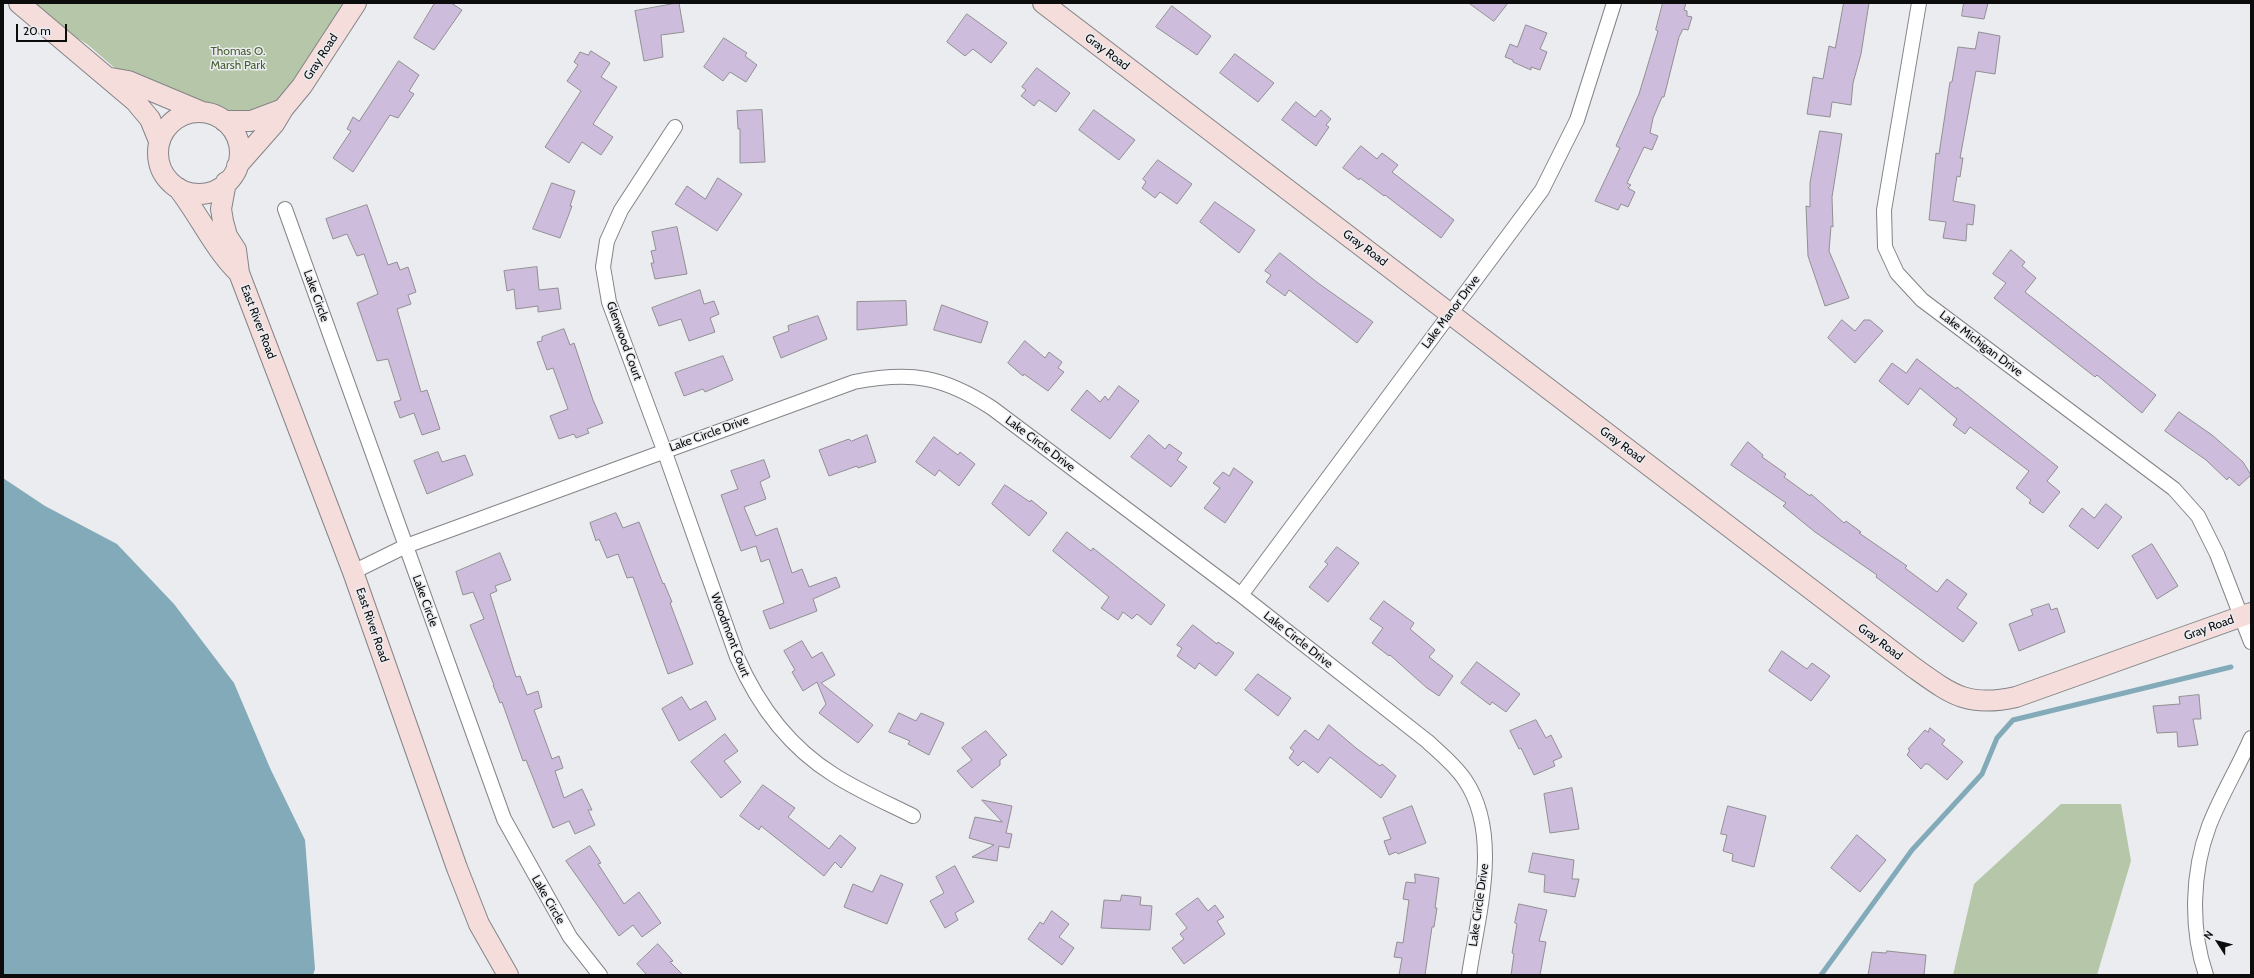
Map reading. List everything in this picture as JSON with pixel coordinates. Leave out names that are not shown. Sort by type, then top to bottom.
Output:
[{"type":"street","points":[[19,3],[109,78],[143,110],[150,119],[160,141]]},
{"type":"street","name":"Gray Road","points":[[232,174],[274,124],[283,109],[302,86],[356,3]]},
{"type":"street","name":"Gray Road","points":[[1043,3],[1913,667],[1946,690],[1958,696],[1983,702],[2016,697],[2246,614]]},
{"type":"street","name":"Lake Manor Drive","points":[[1241,596],[1542,190],[1577,120],[1614,3]]},
{"type":"street","name":"Lake Michigan Drive","points":[[1919,3],[1884,210],[1885,247],[1897,273],[1922,300],[2174,489],[2198,516],[2246,614],[2251,642]]},
{"type":"street","points":[[109,78],[128,81],[202,112],[216,115],[224,121],[236,135],[240,147],[232,174],[216,190],[203,193],[190,193],[178,188],[168,180],[161,169],[158,156],[160,141],[166,129],[176,119],[188,113],[202,112]]},
{"type":"street","name":"Gray Road","points":[[224,121],[251,121],[283,109]]},
{"type":"street","name":"Glenwood Court","points":[[664,450],[609,302],[603,267],[607,241],[621,210],[675,126]]},
{"type":"street","name":"East River Road","points":[[232,174],[221,209],[227,236],[236,250],[239,273],[353,572],[457,868],[479,924],[508,975]]},
{"type":"street","name":"East River Road","points":[[178,188],[196,211],[224,259],[239,273]]},
{"type":"street","name":"Lake Circle","points":[[285,210],[504,819],[570,937],[600,975]]},
{"type":"street","name":"Lake Circle Drive","points":[[353,572],[406,546],[664,450],[854,382],[893,376],[913,376],[934,379],[959,388],[992,408],[1241,596],[1427,741],[1449,761],[1465,780],[1479,806],[1485,831],[1486,860],[1469,975]]},
{"type":"street","name":"Woodmont Court","points":[[664,450],[737,657],[761,705],[791,739],[811,758],[834,775],[912,816]]},
{"type":"street","points":[[2206,975],[2198,936],[2196,877],[2209,827],[2251,738]]},
{"type":"green space","name":"Thomas O. Marsh Park","points":[[19,3],[356,3],[302,86],[276,102],[251,112],[233,113],[193,103],[116,69],[87,44]]},
{"type":"green space","points":[[2061,804],[2121,804],[2131,861],[2097,975],[1953,975],[1974,884]]},
{"type":"water","points":[[3,478],[45,506],[117,544],[174,604],[234,683],[270,768],[305,840],[315,969],[313,975],[3,975]]},
{"type":"building","points":[[435,3],[451,3],[462,10],[434,50],[414,38]]},
{"type":"building","points":[[679,3],[684,32],[661,35],[663,57],[644,61],[635,11]]},
{"type":"building","points":[[1469,3],[1508,3],[1494,21]]},
{"type":"building","points":[[1663,3],[1686,3],[1684,10],[1687,11],[1687,16],[1692,17],[1688,30],[1683,29],[1679,37],[1664,97],[1662,97],[1653,118],[1650,133],[1658,136],[1652,150],[1644,147],[1627,183],[1631,185],[1628,188],[1635,192],[1628,207],[1621,204],[1618,210],[1595,201],[1620,148],[1616,146],[1639,94],[1658,31],[1656,30]]},
{"type":"building","points":[[1844,3],[1869,3],[1861,54],[1853,83],[1851,105],[1832,102],[1830,117],[1807,114],[1813,77],[1823,79],[1829,46],[1835,48]]},
{"type":"building","points":[[1964,3],[1988,3],[1984,19],[1962,16]]},
{"type":"building","points":[[1172,6],[1211,36],[1197,55],[1156,27]]},
{"type":"building","points":[[967,14],[1007,43],[991,63],[973,49],[965,56],[947,42]]},
{"type":"building","points":[[1526,25],[1547,33],[1540,49],[1547,52],[1540,70],[1531,67],[1531,70],[1505,57],[1510,44],[1517,47]]},
{"type":"building","points":[[1979,32],[2000,36],[1995,74],[1976,71],[1960,158],[1963,158],[1960,177],[1957,176],[1953,201],[1975,205],[1973,225],[1967,224],[1966,241],[1943,238],[1946,222],[1929,220],[1936,153],[1939,154],[1950,82],[1952,82],[1958,47],[1975,49]]},
{"type":"building","points":[[724,38],[747,53],[745,56],[757,65],[746,82],[730,72],[723,81],[704,67]]},
{"type":"building","points":[[591,51],[610,63],[601,77],[617,87],[593,124],[613,137],[601,155],[582,142],[569,163],[545,147],[581,91],[567,81],[578,65],[574,62],[580,52],[588,55]]},
{"type":"building","points":[[1235,54],[1274,83],[1258,102],[1220,73]]},
{"type":"building","points":[[399,61],[419,75],[409,91],[414,94],[398,118],[390,115],[353,172],[333,158],[351,131],[347,129],[353,117],[359,121]]},
{"type":"building","points":[[1037,68],[1070,93],[1056,112],[1039,100],[1034,106],[1021,96],[1026,90],[1022,87]]},
{"type":"building","points":[[1296,102],[1315,117],[1321,110],[1331,119],[1326,125],[1329,127],[1316,146],[1282,120]]},
{"type":"building","points":[[762,110],[765,162],[740,163],[740,129],[738,129],[737,111]]},
{"type":"building","points":[[1094,110],[1135,140],[1119,160],[1079,130]]},
{"type":"building","points":[[1820,131],[1842,134],[1832,197],[1833,227],[1831,226],[1829,251],[1849,298],[1825,306],[1808,256],[1806,206],[1810,207],[1810,183]]},
{"type":"building","points":[[1361,146],[1377,159],[1382,153],[1398,165],[1392,172],[1454,220],[1441,238],[1385,195],[1384,196],[1360,178],[1359,180],[1343,168]]},
{"type":"building","points":[[1158,160],[1192,184],[1177,204],[1160,192],[1155,198],[1142,188],[1146,182],[1143,179]]},
{"type":"building","points":[[718,178],[742,194],[717,231],[675,204],[687,186],[705,199]]},
{"type":"building","points":[[552,183],[575,191],[570,206],[572,206],[560,238],[533,229]]},
{"type":"building","points":[[1215,202],[1255,230],[1239,253],[1200,222]]},
{"type":"building","points":[[367,205],[388,265],[397,262],[400,270],[408,267],[416,292],[408,295],[411,304],[397,309],[421,392],[427,390],[440,429],[422,435],[414,413],[400,418],[394,402],[401,400],[388,359],[377,361],[357,303],[378,294],[364,254],[357,256],[347,234],[333,239],[326,219]]},
{"type":"building","points":[[677,227],[687,274],[655,279],[651,263],[654,263],[651,251],[656,250],[652,232]]},
{"type":"building","points":[[2011,250],[2025,262],[2022,266],[2036,278],[2025,292],[2156,395],[2142,413],[2097,375],[2095,377],[1994,298],[2006,283],[1993,274]]},
{"type":"building","points":[[1280,253],[1318,283],[1373,322],[1357,343],[1289,290],[1285,296],[1266,282],[1271,275],[1265,271]]},
{"type":"building","points":[[537,267],[539,290],[558,288],[561,309],[538,312],[538,306],[516,309],[514,289],[507,291],[504,271]]},
{"type":"building","points":[[700,290],[704,304],[714,301],[719,314],[710,318],[715,332],[689,341],[681,319],[659,326],[652,308]]},
{"type":"building","points":[[906,301],[907,325],[857,330],[857,302]]},
{"type":"building","points":[[942,305],[988,322],[981,343],[934,330]]},
{"type":"building","points":[[818,316],[827,339],[781,358],[773,337],[789,331],[788,326]]},
{"type":"building","points":[[1842,320],[1855,331],[1864,320],[1870,320],[1883,331],[1855,363],[1828,338]]},
{"type":"building","points":[[564,329],[570,345],[574,343],[593,400],[603,423],[587,429],[589,433],[576,438],[574,434],[559,439],[550,416],[568,409],[553,368],[547,370],[537,342],[542,341],[542,337]]},
{"type":"building","points":[[1025,341],[1045,358],[1049,352],[1062,362],[1058,368],[1064,372],[1048,391],[1024,374],[1023,376],[1008,363]]},
{"type":"building","points":[[723,356],[733,380],[705,392],[703,389],[684,396],[675,373]]},
{"type":"building","points":[[1917,359],[1956,389],[1957,387],[2058,467],[2047,481],[2060,492],[2043,513],[2029,503],[2031,500],[2016,488],[2029,471],[1970,427],[1965,434],[1953,425],[1957,419],[1920,388],[1908,405],[1879,381],[1892,363],[1906,373]]},
{"type":"building","points":[[1119,386],[1139,401],[1110,439],[1071,410],[1087,390],[1100,402],[1105,396],[1108,400]]},
{"type":"building","points":[[2179,412],[2212,435],[2243,462],[2251,475],[2239,486],[2229,477],[2227,480],[2206,460],[2165,431]]},
{"type":"building","points":[[867,435],[876,462],[858,468],[857,466],[829,476],[819,450],[849,439],[851,441]]},
{"type":"building","points":[[1149,435],[1165,449],[1169,444],[1182,453],[1177,460],[1187,467],[1171,487],[1131,457]]},
{"type":"building","points":[[934,437],[958,455],[960,452],[975,464],[959,486],[939,470],[935,476],[916,462]]},
{"type":"building","points":[[1748,442],[1763,455],[1762,457],[1786,474],[1784,477],[1810,496],[1811,494],[1844,523],[1846,521],[1861,532],[1859,533],[1907,566],[1905,568],[1937,592],[1947,579],[1967,594],[1957,608],[1977,623],[1963,642],[1876,577],[1877,575],[1815,532],[1783,506],[1786,503],[1731,465]]},
{"type":"building","points":[[438,452],[442,462],[465,455],[473,475],[427,494],[414,461]]},
{"type":"building","points":[[764,460],[770,477],[760,482],[766,499],[744,507],[756,536],[777,528],[792,573],[802,569],[809,587],[836,577],[840,587],[813,599],[817,611],[770,629],[763,611],[784,603],[769,559],[761,562],[756,546],[741,551],[721,495],[738,489],[731,471]]},
{"type":"building","points":[[1234,468],[1253,482],[1225,523],[1204,508],[1220,488],[1213,483],[1223,472],[1229,476]]},
{"type":"building","points":[[1005,485],[1030,502],[1031,500],[1047,513],[1029,536],[992,504]]},
{"type":"building","points":[[2106,504],[2122,517],[2098,549],[2069,526],[2082,508],[2094,518]]},
{"type":"building","points":[[616,513],[623,528],[639,522],[663,584],[664,583],[672,602],[670,603],[693,664],[668,674],[633,577],[627,578],[618,554],[607,558],[599,539],[596,541],[590,523]]},
{"type":"building","points":[[1067,532],[1091,551],[1093,548],[1165,605],[1151,625],[1137,614],[1132,619],[1123,612],[1118,620],[1101,608],[1109,597],[1053,551]]},
{"type":"building","points":[[2152,544],[2178,586],[2157,599],[2132,556]]},
{"type":"building","points":[[1337,547],[1359,563],[1328,602],[1309,587],[1328,564],[1325,562]]},
{"type":"building","points":[[500,553],[511,580],[495,586],[497,591],[490,594],[516,677],[520,676],[527,695],[538,691],[542,707],[534,710],[552,759],[559,756],[563,768],[555,771],[564,798],[582,789],[592,810],[588,810],[595,825],[575,834],[569,821],[553,828],[526,760],[523,761],[502,702],[500,703],[470,625],[484,619],[473,592],[463,595],[456,572]]},
{"type":"building","points":[[1384,601],[1414,623],[1410,629],[1435,650],[1429,657],[1453,676],[1439,696],[1427,688],[1390,655],[1389,656],[1372,643],[1383,628],[1370,619]]},
{"type":"building","points":[[2049,604],[2051,610],[2057,608],[2065,632],[2019,651],[2009,624],[2033,615],[2031,610]]},
{"type":"building","points":[[1193,625],[1217,644],[1218,642],[1234,653],[1216,676],[1199,663],[1195,669],[1177,656],[1182,648],[1177,645]]},
{"type":"building","points":[[802,641],[812,658],[822,652],[835,675],[821,683],[873,725],[858,743],[819,713],[826,704],[817,682],[803,691],[792,672],[795,670],[784,651]]},
{"type":"building","points":[[1782,651],[1807,669],[1812,663],[1830,676],[1811,701],[1769,671]]},
{"type":"building","points":[[1477,662],[1520,694],[1506,712],[1492,702],[1490,705],[1461,683]]},
{"type":"building","points":[[1258,674],[1291,698],[1278,716],[1245,690]]},
{"type":"building","points":[[2199,695],[2201,719],[2193,719],[2198,745],[2178,747],[2177,732],[2157,733],[2153,706],[2180,704],[2179,697]]},
{"type":"building","points":[[682,697],[690,710],[706,701],[716,719],[679,741],[662,709]]},
{"type":"building","points":[[899,713],[916,721],[921,713],[944,723],[929,755],[908,744],[910,741],[889,732]]},
{"type":"building","points":[[1536,720],[1546,738],[1551,735],[1562,757],[1553,761],[1555,766],[1534,775],[1521,748],[1519,749],[1510,731]]},
{"type":"building","points":[[1329,725],[1356,748],[1380,766],[1382,764],[1396,776],[1381,798],[1330,757],[1318,773],[1303,761],[1298,766],[1289,758],[1294,751],[1290,748],[1305,730],[1318,740]]},
{"type":"building","points":[[1930,728],[1945,740],[1942,744],[1963,762],[1947,780],[1928,764],[1925,764],[1921,769],[1907,755],[1910,750],[1908,749],[1925,730],[1928,732]]},
{"type":"building","points":[[986,731],[1007,755],[1000,760],[1000,765],[972,788],[957,771],[972,760],[962,748]]},
{"type":"building","points":[[725,734],[738,751],[724,761],[741,782],[721,798],[691,762]]},
{"type":"building","points":[[763,785],[795,808],[788,817],[829,849],[840,835],[856,848],[841,868],[835,862],[824,876],[761,826],[759,830],[740,816]]},
{"type":"building","points":[[1572,788],[1579,829],[1550,833],[1544,794]]},
{"type":"building","points":[[982,800],[1012,806],[1006,833],[1012,834],[1009,848],[999,846],[997,861],[972,857],[994,845],[969,838],[975,817],[1002,822]]},
{"type":"building","points":[[1412,806],[1426,843],[1398,854],[1396,852],[1389,855],[1384,841],[1391,839],[1383,818]]},
{"type":"building","points":[[1728,806],[1766,816],[1754,867],[1732,861],[1733,854],[1723,851],[1727,835],[1721,834]]},
{"type":"building","points":[[1857,835],[1886,860],[1860,892],[1831,868]]},
{"type":"building","points":[[590,846],[601,863],[598,864],[624,904],[639,892],[661,923],[642,937],[633,925],[619,936],[566,861]]},
{"type":"building","points":[[1533,853],[1574,860],[1572,879],[1579,879],[1575,897],[1544,892],[1545,875],[1529,872]]},
{"type":"building","points":[[955,866],[974,902],[955,913],[958,920],[945,928],[930,901],[944,893],[936,877]]},
{"type":"building","points":[[1415,874],[1439,878],[1434,927],[1432,927],[1425,975],[1399,975],[1402,958],[1394,957],[1397,942],[1403,943],[1409,900],[1403,899],[1406,882],[1415,883]]},
{"type":"building","points":[[881,875],[903,884],[887,924],[844,907],[853,884],[872,892]]},
{"type":"building","points":[[1122,895],[1141,897],[1140,905],[1152,906],[1150,930],[1101,928],[1104,900],[1120,901]]},
{"type":"building","points":[[1198,898],[1208,911],[1215,905],[1224,917],[1217,921],[1225,934],[1184,964],[1172,948],[1184,939],[1180,934],[1187,928],[1176,914]]},
{"type":"building","points":[[1519,904],[1547,910],[1539,941],[1546,942],[1540,975],[1511,975],[1514,954],[1512,953],[1517,924],[1515,923]]},
{"type":"building","points":[[1052,911],[1069,924],[1059,937],[1074,948],[1062,965],[1028,939],[1040,922],[1043,924]]},
{"type":"building","points":[[658,944],[673,961],[670,962],[683,975],[647,975],[637,964]]},
{"type":"building","points":[[1887,951],[1926,955],[1924,975],[1868,975],[1872,952],[1886,953]]},
{"type":"waterway","points":[[1821,975],[1912,850],[1982,774],[1997,738],[2013,720],[2231,667]]}]
